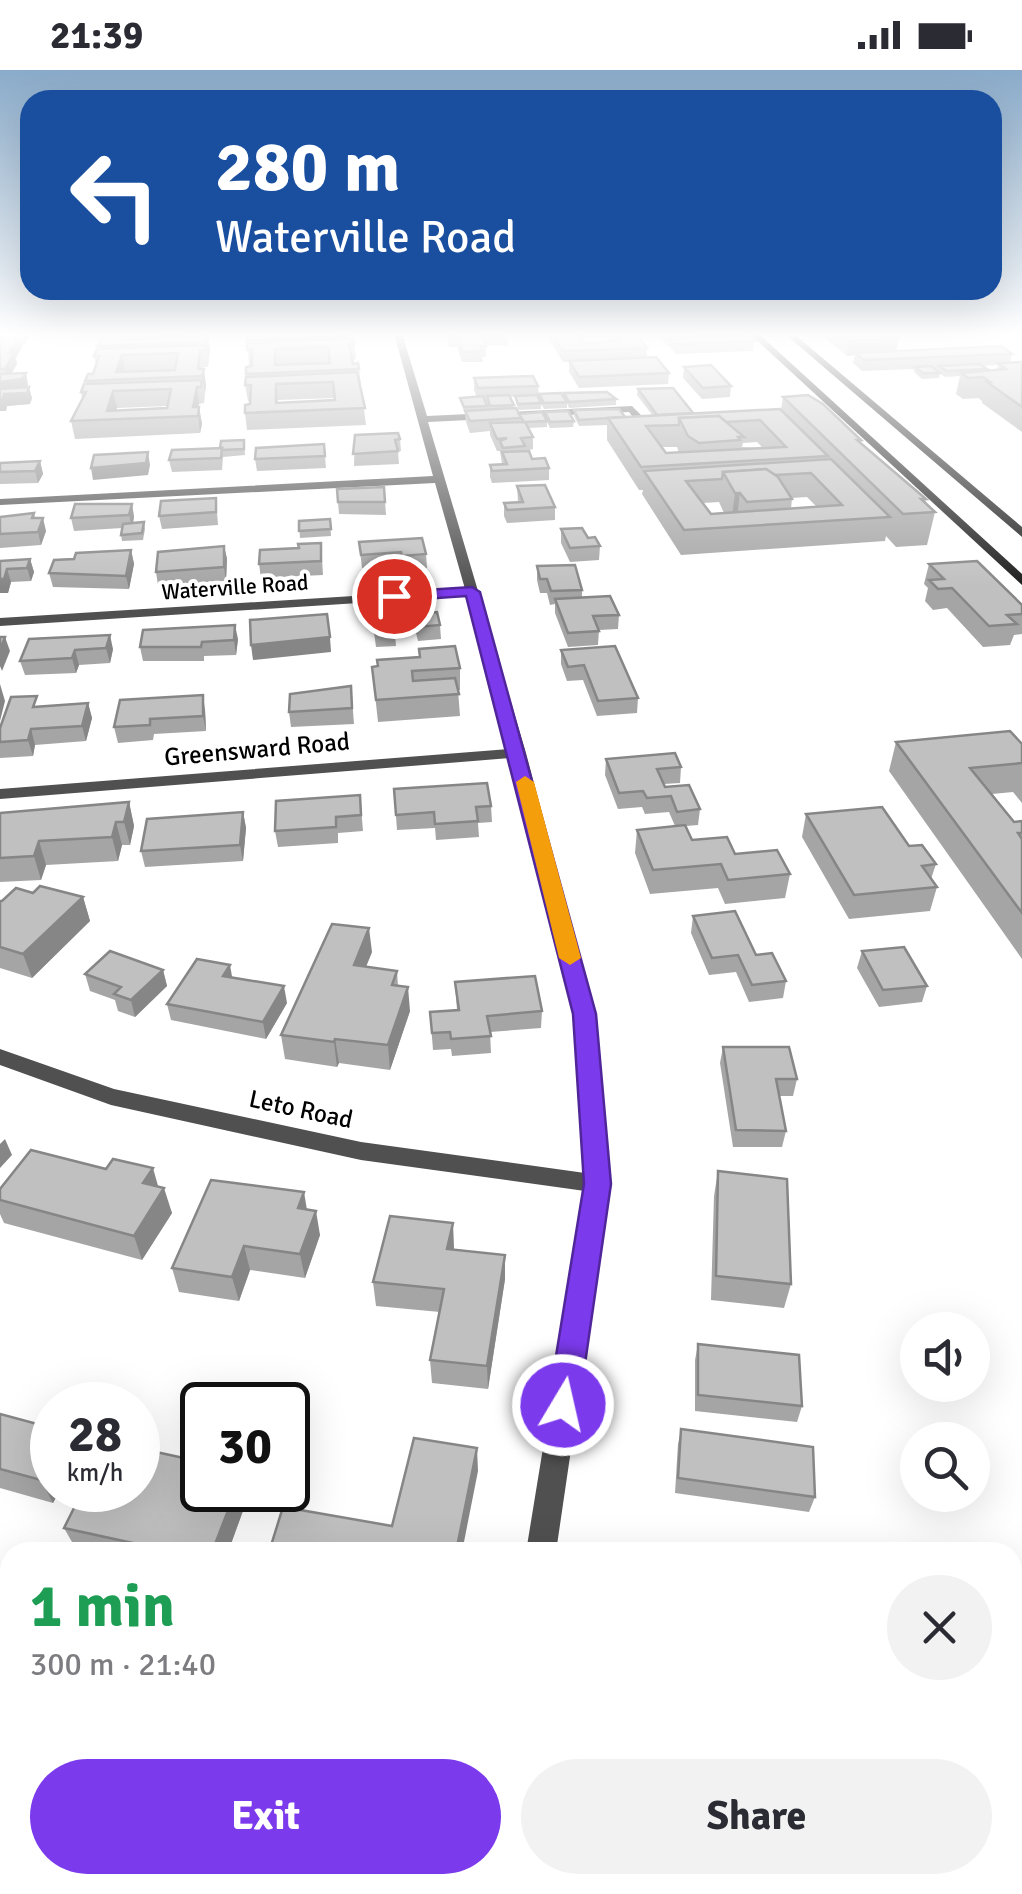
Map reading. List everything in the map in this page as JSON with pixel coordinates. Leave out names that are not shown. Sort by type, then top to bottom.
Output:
[{"type":"main road","points":[[846,418],[1022,582]]},
{"type":"main road","points":[[887,418],[1022,533]]},
{"type":"main road","points":[[978,509],[993,508]]},
{"type":"main road","points":[[946,512],[962,510]]},
{"type":"street","points":[[460,418],[424,420],[518,753],[584,1014],[598,1184],[542,1542]]},
{"type":"street","points":[[0,502],[440,478]]},
{"type":"street","name":"Waterville Road","points":[[0,622],[472,592]]},
{"type":"street","name":"Greensward Road","points":[[0,794],[518,753]]},
{"type":"street","name":"Leto Road","points":[[0,1057],[112,1097],[342,1146],[598,1184]]},
{"type":"building","points":[[72,418],[144,418],[71,421]]},
{"type":"building","points":[[469,418],[519,418],[470,421]]},
{"type":"building","points":[[522,418],[547,421],[524,422]]},
{"type":"building","points":[[548,418],[574,421],[550,422]]},
{"type":"building","points":[[608,418],[679,418],[679,425],[646,426],[666,453],[786,447],[760,420],[726,422],[721,418],[789,418],[828,456],[641,467]]},
{"type":"building","points":[[679,418],[722,418],[744,437],[699,443],[688,436]]},
{"type":"building","points":[[805,418],[838,418],[861,440],[857,440],[926,499],[921,499],[935,512],[903,514]]},
{"type":"building","points":[[525,422],[533,437],[521,438],[525,446],[503,448],[500,441],[507,438],[497,439],[490,423]]},
{"type":"building","points":[[398,433],[398,451],[353,454],[355,435]]},
{"type":"building","points":[[244,440],[244,449],[220,448],[221,441]]},
{"type":"building","points":[[324,444],[325,456],[255,459],[256,448]]},
{"type":"building","points":[[222,448],[221,458],[169,460],[172,450]]},
{"type":"building","points":[[529,451],[532,459],[545,458],[549,468],[492,471],[490,465],[507,464],[502,452]]},
{"type":"building","points":[[148,452],[146,463],[91,468],[94,455]]},
{"type":"building","points":[[831,459],[890,517],[684,530],[644,471]],"holes":[[[766,469],[775,475],[811,473],[842,505],[711,514],[686,481],[722,479],[723,472]]]},
{"type":"building","points":[[40,461],[35,471],[0,472],[0,463]]},
{"type":"building","points":[[766,469],[778,477],[792,499],[747,502],[735,493],[723,472]]},
{"type":"building","points":[[545,485],[555,507],[507,510],[504,503],[523,502],[517,486]]},
{"type":"building","points":[[384,487],[385,502],[338,502],[337,489]]},
{"type":"building","points":[[216,498],[216,512],[159,516],[161,501]]},
{"type":"building","points":[[75,504],[132,504],[129,515],[71,518]]},
{"type":"building","points":[[34,513],[32,518],[43,518],[38,532],[0,534],[0,517]]},
{"type":"building","points":[[330,519],[331,529],[299,531],[299,521]]},
{"type":"building","points":[[144,522],[142,533],[121,535],[123,524]]},
{"type":"building","points":[[582,528],[600,546],[570,548],[561,529]]},
{"type":"building","points":[[422,538],[426,554],[361,555],[359,542]]},
{"type":"building","points":[[321,543],[321,561],[259,564],[260,550]]},
{"type":"building","points":[[224,546],[224,567],[156,572],[158,552]]},
{"type":"building","points":[[131,550],[126,576],[49,573],[54,560],[74,559],[76,553]]},
{"type":"building","points":[[30,559],[27,568],[7,569],[4,579],[0,579],[0,561]]},
{"type":"building","points":[[977,561],[1022,605],[1022,614],[1007,615],[1017,624],[989,626],[952,588],[938,589],[929,580],[944,579],[929,564]]},
{"type":"building","points":[[575,565],[582,590],[551,591],[547,579],[540,579],[537,566]]},
{"type":"building","points":[[610,596],[619,615],[593,616],[599,631],[568,633],[555,599]]},
{"type":"building","points":[[427,606],[428,613],[437,612],[440,625],[418,627],[416,618],[393,620],[395,631],[375,633],[371,610]]},
{"type":"building","points":[[327,614],[330,637],[251,645],[250,620]]},
{"type":"building","points":[[235,625],[234,640],[202,642],[201,647],[140,647],[143,630]]},
{"type":"building","points":[[110,635],[106,648],[75,650],[72,658],[20,661],[29,639]]},
{"type":"building","points":[[455,646],[460,668],[412,671],[413,681],[455,678],[459,694],[376,700],[372,667],[378,666],[377,660],[420,657],[419,649]]},
{"type":"building","points":[[615,646],[638,698],[598,701],[584,665],[568,667],[561,650]]},
{"type":"building","points":[[351,686],[352,708],[289,712],[290,694]]},
{"type":"building","points":[[203,695],[203,716],[150,719],[150,725],[114,727],[120,700]]},
{"type":"building","points":[[37,696],[33,707],[88,703],[82,726],[31,729],[28,740],[0,742],[0,728],[11,697]]},
{"type":"building","points":[[1010,731],[1022,744],[1022,763],[970,768],[1014,822],[1022,821],[1022,833],[1018,833],[1022,839],[1022,913],[896,742]]},
{"type":"building","points":[[675,753],[681,767],[657,769],[665,787],[689,785],[700,809],[677,812],[671,796],[647,798],[643,791],[619,793],[606,759]]},
{"type":"building","points":[[487,783],[491,806],[476,807],[478,821],[435,824],[434,812],[396,815],[394,789]]},
{"type":"building","points":[[360,795],[361,815],[336,817],[336,827],[275,831],[276,801]]},
{"type":"building","points":[[129,802],[124,822],[116,822],[112,837],[39,841],[34,856],[0,858],[0,813]]},
{"type":"building","points":[[882,807],[909,846],[922,845],[936,864],[922,866],[937,887],[854,895],[806,814]]},
{"type":"building","points":[[243,812],[240,845],[141,851],[147,819]]},
{"type":"building","points":[[685,825],[692,840],[727,837],[735,854],[777,850],[790,874],[728,880],[721,864],[653,870],[637,830]]},
{"type":"building","points":[[40,886],[83,897],[23,954],[0,947],[0,901],[16,888],[33,893]]},
{"type":"building","points":[[735,911],[756,955],[772,953],[786,981],[752,985],[738,955],[712,958],[693,916]]},
{"type":"building","points":[[332,924],[369,928],[354,965],[397,971],[392,985],[408,987],[388,1045],[281,1035]]},
{"type":"building","points":[[904,947],[927,986],[883,990],[862,951]]},
{"type":"building","points":[[110,951],[163,970],[131,1000],[114,994],[121,987],[85,974]]},
{"type":"building","points":[[197,959],[230,965],[223,976],[284,986],[263,1022],[167,1004]]},
{"type":"building","points":[[535,976],[542,1011],[487,1016],[491,1036],[451,1039],[450,1032],[432,1033],[430,1012],[459,1010],[455,982]]},
{"type":"building","points":[[723,1047],[789,1047],[797,1079],[776,1079],[786,1131],[736,1130]]},
{"type":"building","points":[[31,1150],[106,1169],[113,1159],[153,1168],[143,1183],[164,1188],[134,1236],[0,1200],[0,1189]]},
{"type":"building","points":[[718,1171],[787,1179],[791,1284],[716,1276]]},
{"type":"building","points":[[211,1180],[304,1192],[298,1208],[316,1211],[300,1254],[244,1246],[232,1277],[172,1268]]},
{"type":"building","points":[[390,1216],[453,1223],[447,1249],[505,1255],[487,1366],[430,1360],[444,1289],[373,1282]]},
{"type":"building","points":[[698,1344],[799,1355],[802,1406],[698,1395]]},
{"type":"building","points":[[0,1414],[30,1422],[30,1477],[0,1469]]},
{"type":"building","points":[[681,1429],[813,1447],[815,1497],[678,1478]]},
{"type":"building","points":[[414,1438],[477,1448],[458,1542],[272,1542],[281,1512],[310,1512],[392,1526]]},
{"type":"building","points":[[160,1453],[180,1457],[180,1512],[227,1512],[216,1542],[128,1542],[64,1528],[72,1512],[160,1512]]},
{"type":"slow traffic","points":[[525,782],[570,958]]},
{"type":"route","points":[[394,596],[472,592],[518,753],[584,1014],[598,1184],[563,1405]]}]
